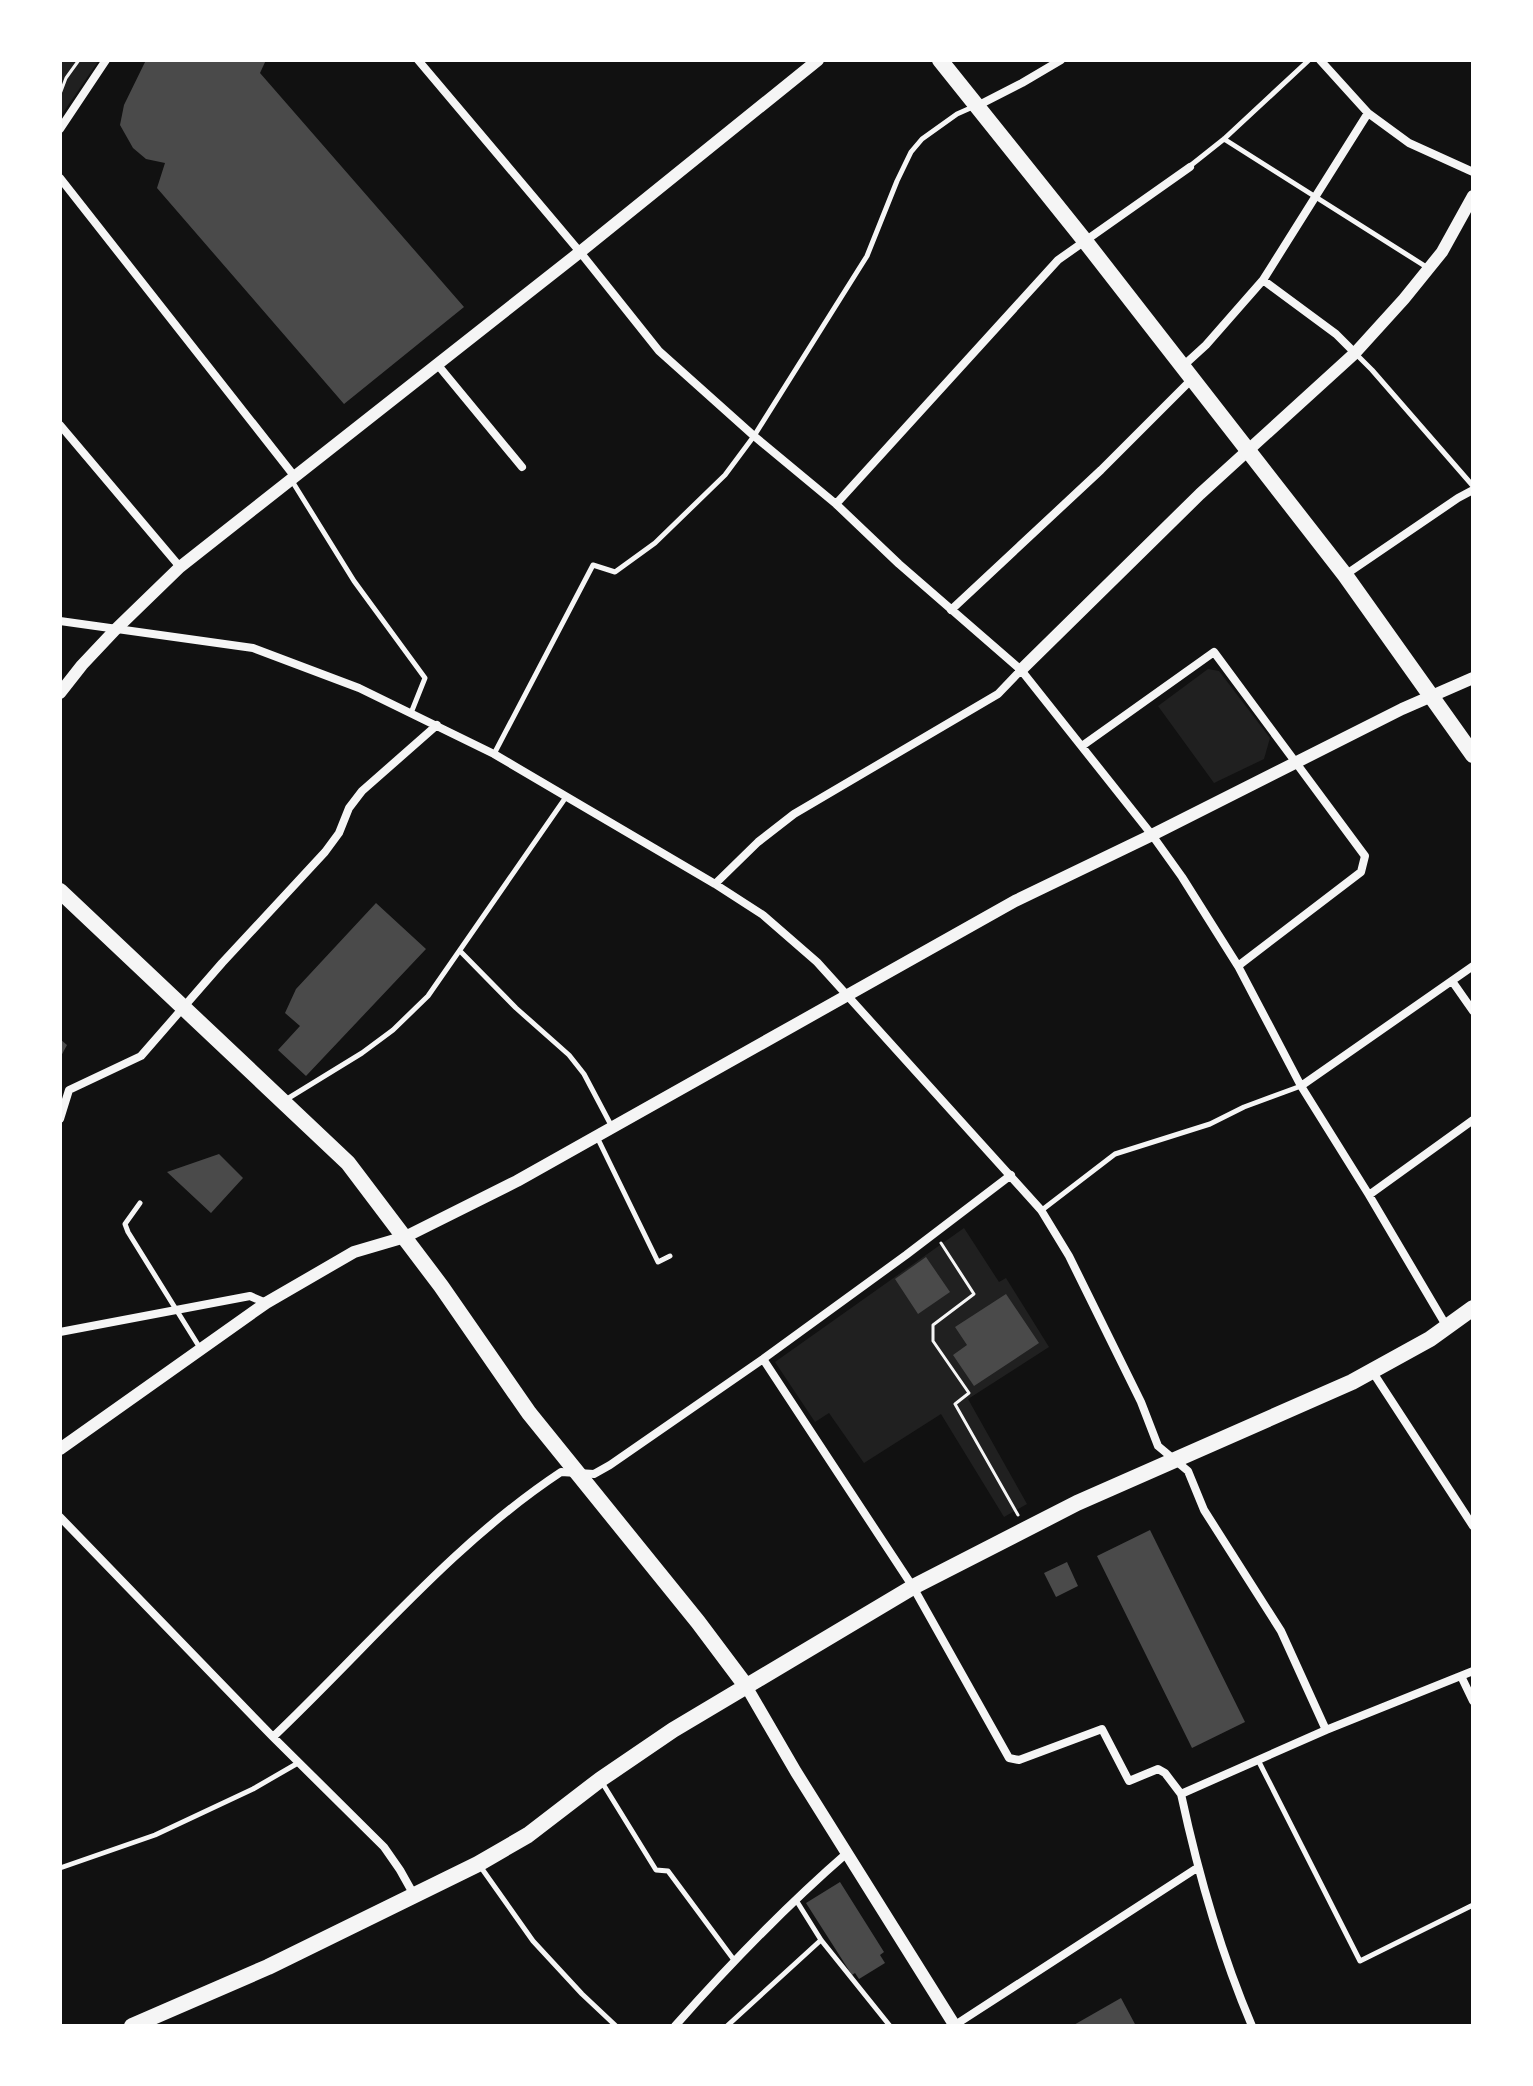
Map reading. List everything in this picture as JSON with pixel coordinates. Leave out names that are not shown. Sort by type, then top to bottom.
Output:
[{"type":"main road","points":[[940,60],[1345,575],[1473,755]]},
{"type":"main road","points":[[60,891],[348,1163],[405,1237],[529,1413],[746,1686]]},
{"type":"main road","points":[[132,2026],[158,2021],[478,1864],[528,1835],[601,1779],[673,1730],[913,1587],[1077,1503],[1372,1371],[1473,1308]]},
{"type":"street","points":[[60,129],[106,60]]},
{"type":"street","points":[[418,60],[659,351],[1021,670],[1182,877],[1238,966],[1301,1086],[1447,1327]]},
{"type":"street","points":[[60,693],[115,630],[180,567],[818,60]]},
{"type":"street","points":[[976,106],[1061,60]]},
{"type":"street","points":[[1320,60],[1368,113],[1409,143],[1473,172]]},
{"type":"street","points":[[951,610],[1101,470],[1188,372],[1206,345],[1263,280],[1368,113]]},
{"type":"street","points":[[836,504],[1058,260],[1190,167]]},
{"type":"street","points":[[60,178],[293,479]]},
{"type":"street","points":[[715,884],[758,842],[794,814],[998,694],[1200,494],[1355,353],[1442,252],[1473,196]]},
{"type":"street","points":[[1263,280],[1336,334],[1355,353]]},
{"type":"street","points":[[437,364],[522,467]]},
{"type":"street","points":[[60,425],[180,567]]},
{"type":"street","points":[[1345,575],[1473,488]]},
{"type":"street","points":[[60,621],[253,648],[359,688],[494,754],[715,884],[763,915],[817,962],[1041,1210],[1076,1268],[1141,1402],[1158,1446],[1188,1471],[1204,1510],[1281,1631],[1326,1730]]},
{"type":"street","points":[[1082,746],[1214,652],[1365,856],[1361,872],[1238,966]]},
{"type":"street","points":[[60,1449],[266,1303],[354,1252],[405,1237],[517,1181],[1015,901],[1431,695],[1473,678]]},
{"type":"street","points":[[60,1119],[69,1090],[141,1056],[325,852],[362,791],[437,725]]},
{"type":"street","points":[[1301,1086],[1473,966]]},
{"type":"street","points":[[1452,981],[1473,1011]]},
{"type":"street","points":[[1369,1195],[1473,1120]]},
{"type":"street","points":[[273,1737],[417,1592],[483,1531],[561,1472],[594,1474],[610,1465],[763,1359],[1011,1175]]},
{"type":"street","points":[[60,1332],[250,1296],[266,1303]]},
{"type":"street","points":[[763,1359],[913,1587],[1009,1758],[1019,1760],[1102,1729],[1129,1781],[1158,1769],[1165,1773],[1181,1794],[1197,1868],[1252,2026]]},
{"type":"street","points":[[1372,1371],[1473,1526]]},
{"type":"street","points":[[60,1517],[298,1763],[384,1847],[415,1896]]},
{"type":"street","points":[[1181,1794],[1326,1730],[1473,1671]]},
{"type":"street","points":[[1461,1676],[1473,1701]]},
{"type":"street","points":[[746,1686],[796,1772],[955,2026],[1197,1868]]},
{"type":"street","points":[[675,2026],[734,1960],[847,1853]]},
{"type":"lane","points":[[1190,167],[1309,60]]},
{"type":"lane","points":[[494,754],[593,565],[615,572],[655,543],[725,475],[754,436],[867,256],[911,152],[922,139],[957,114],[976,106]]},
{"type":"lane","points":[[1224,139],[1429,269]]},
{"type":"lane","points":[[1355,353],[1473,488]]},
{"type":"lane","points":[[293,479],[354,581],[425,678],[411,713]]},
{"type":"lane","points":[[283,1102],[362,1053],[393,1030],[428,996],[566,796]]},
{"type":"lane","points":[[460,951],[516,1008],[569,1055],[584,1074],[612,1127]]},
{"type":"lane","points":[[1041,1210],[1115,1154],[1210,1124],[1244,1107],[1301,1086]]},
{"type":"lane","points":[[597,1136],[658,1262],[670,1256]]},
{"type":"lane","points":[[140,1203],[125,1224],[201,1348]]},
{"type":"lane","points":[[1258,1760],[1360,1961],[1473,1905]]},
{"type":"lane","points":[[60,1868],[155,1835],[253,1789],[298,1763]]},
{"type":"lane","points":[[601,1779],[656,1870],[668,1871],[734,1960]]},
{"type":"lane","points":[[478,1864],[533,1941],[616,2026]]},
{"type":"lane","points":[[796,1899],[821,1940],[890,2026]]},
{"type":"lane","points":[[727,2026],[821,1940]]},
{"type":"path","points":[[60,94],[66,78],[79,60]]},
{"type":"path","points":[[934,1233],[974,1294],[933,1325],[933,1341],[969,1393],[955,1404],[1026,1528]]},
{"type":"shaded area","points":[[60,60],[99,60],[60,117]]},
{"type":"shaded area","points":[[1208,669],[1219,671],[1270,738],[1264,759],[1214,783],[1158,706]]},
{"type":"shaded area","points":[[964,1228],[999,1282],[1006,1278],[1049,1347],[968,1399],[1027,1504],[1004,1517],[941,1414],[864,1463],[829,1413],[815,1422],[775,1362]]},
{"type":"building","points":[[146,60],[266,60],[260,73],[464,307],[344,404],[157,188],[165,163],[146,159],[133,148],[120,125],[124,105]]},
{"type":"building","points":[[376,903],[426,949],[306,1076],[278,1050],[300,1026],[285,1013],[296,989]]},
{"type":"building","points":[[60,1039],[67,1045],[60,1058]]},
{"type":"building","points":[[219,1154],[243,1178],[211,1213],[167,1172]]},
{"type":"building","points":[[926,1257],[950,1292],[918,1314],[895,1279]]},
{"type":"building","points":[[1006,1294],[1039,1343],[974,1386],[953,1355],[967,1345],[955,1327]]},
{"type":"building","points":[[1150,1530],[1245,1722],[1192,1748],[1097,1556]]},
{"type":"building","points":[[1067,1562],[1078,1586],[1056,1597],[1044,1573]]},
{"type":"building","points":[[840,1882],[884,1952],[880,1955],[885,1963],[859,1979],[855,1973],[852,1975],[806,1903]]},
{"type":"building","points":[[1121,1998],[1136,2026],[1072,2026]]}]
